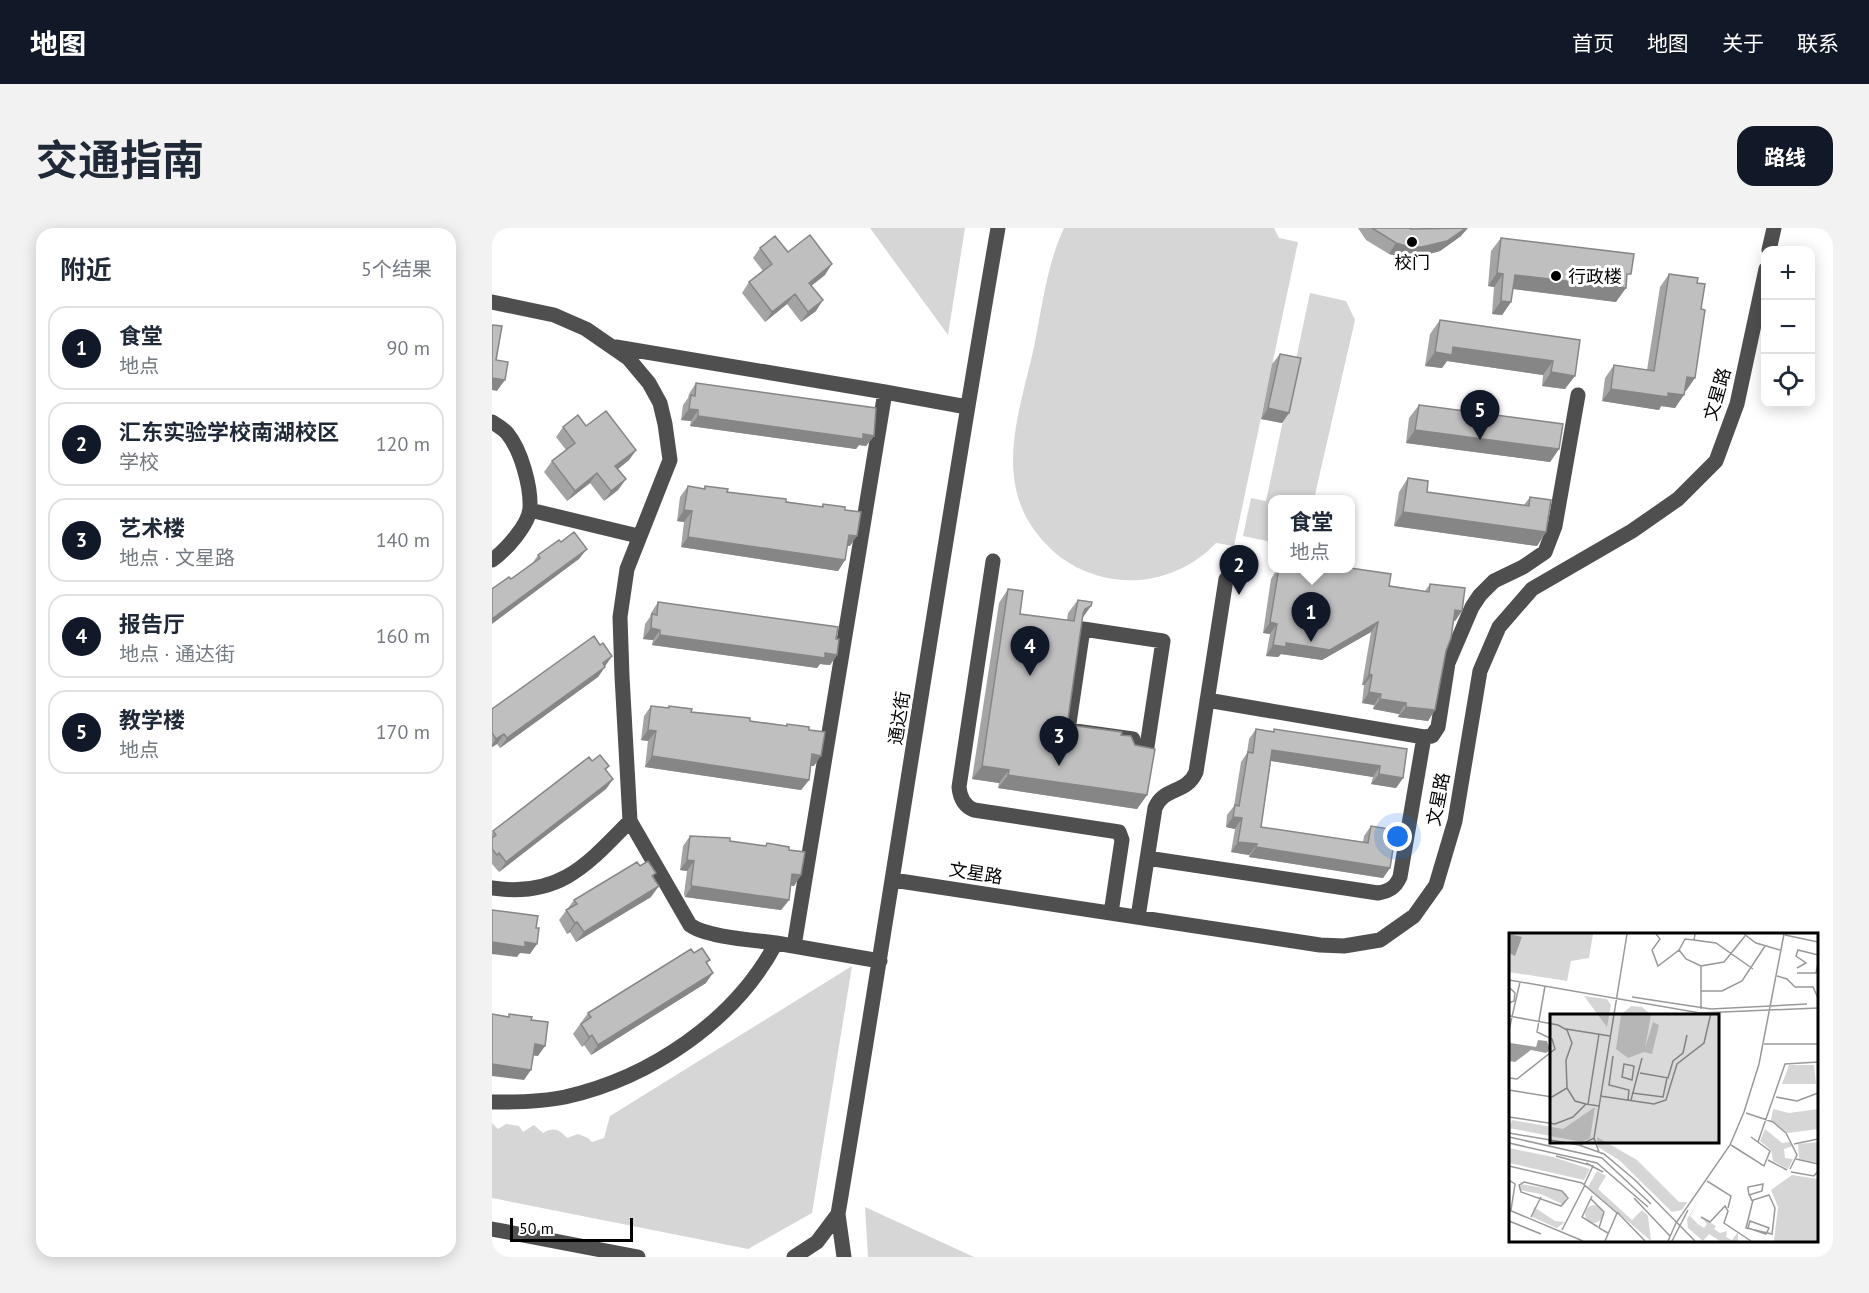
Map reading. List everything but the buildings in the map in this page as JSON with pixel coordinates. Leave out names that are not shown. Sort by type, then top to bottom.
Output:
[{"type":"street","name":"通达街","points":[[838,1214],[967,407],[998,228]]},
{"type":"street","points":[[1770,246],[1774,228]]},
{"type":"street","name":"文星路","points":[[893,880],[1320,945],[1344,946],[1380,940],[1414,916],[1436,885],[1455,821],[1480,671],[1499,627],[1532,589],[1632,531],[1678,499],[1716,461],[1737,404],[1761,292]]},
{"type":"street","points":[[492,302],[554,315],[586,329],[628,358],[649,383],[660,403],[669,460],[627,569],[620,617],[630,821],[690,925],[696,930],[709,933],[880,961]]},
{"type":"street","points":[[610,346],[967,407]]},
{"type":"street","points":[[649,383],[648,370],[651,363],[661,354]]},
{"type":"street","points":[[794,946],[885,392]]},
{"type":"street","points":[[1208,700],[1424,737],[1432,736],[1438,726],[1448,663],[1472,607],[1494,581],[1523,567],[1545,552],[1551,539],[1578,395]]},
{"type":"street","points":[[492,422],[507,432],[525,465],[531,510],[506,551],[492,560]]},
{"type":"street","points":[[531,510],[638,536]]},
{"type":"street","points":[[993,561],[959,788],[960,796],[969,808],[974,810],[1119,832],[1122,840],[1111,913]]},
{"type":"street","points":[[1138,917],[1155,808],[1158,801],[1168,793],[1189,784],[1196,772],[1226,579]]},
{"type":"street","points":[[1083,628],[1163,640],[1146,753],[1131,751],[1133,739],[1068,729],[1083,628]]},
{"type":"street","points":[[1147,858],[1378,893],[1389,890],[1397,884],[1400,877],[1424,737]]},
{"type":"street","points":[[492,888],[508,891],[534,890],[578,872],[630,821]]},
{"type":"street","points":[[492,1102],[529,1102],[566,1097],[612,1082],[644,1068],[679,1048],[743,994],[776,943]]},
{"type":"street","points":[[794,1257],[817,1242],[838,1214]]},
{"type":"street","points":[[838,1214],[844,1257]]},
{"type":"street","points":[[492,1229],[638,1257]]},
{"type":"shaded area","points":[[870,228],[965,228],[948,335]]},
{"type":"shaded area","points":[[1064,228],[1274,228],[1279,238],[1298,242],[1234,546],[1216,543],[1206,553],[1182,568],[1155,578],[1113,579],[1094,575],[1068,562],[1046,544],[1029,522],[1018,498],[1013,449],[1016,424],[1049,271]]},
{"type":"shaded area","points":[[1310,293],[1346,301],[1355,320],[1315,495],[1268,495],[1268,541],[1243,536],[1251,498],[1266,501]]},
{"type":"shaded area","points":[[852,966],[812,1213],[748,1249],[492,1198],[492,1123],[498,1129],[506,1124],[519,1126],[523,1132],[534,1125],[543,1133],[556,1130],[567,1138],[578,1134],[592,1142],[604,1138],[610,1116]]},
{"type":"shaded area","points":[[865,1207],[974,1257],[868,1257]]},
{"type":"place","name":"校门","points":[[1412,242]]},
{"type":"place","name":"行政楼","points":[[1556,276]]},
{"type":"place","name":"教学楼","points":[[1480,440]]},
{"type":"place","name":"汇东实验学校南湖校区","points":[[1239,595]]},
{"type":"place","name":"食堂","points":[[1311,642]]},
{"type":"place","name":"报告厅","points":[[1030,676]]},
{"type":"place","name":"艺术楼","points":[[1059,766]]}]
